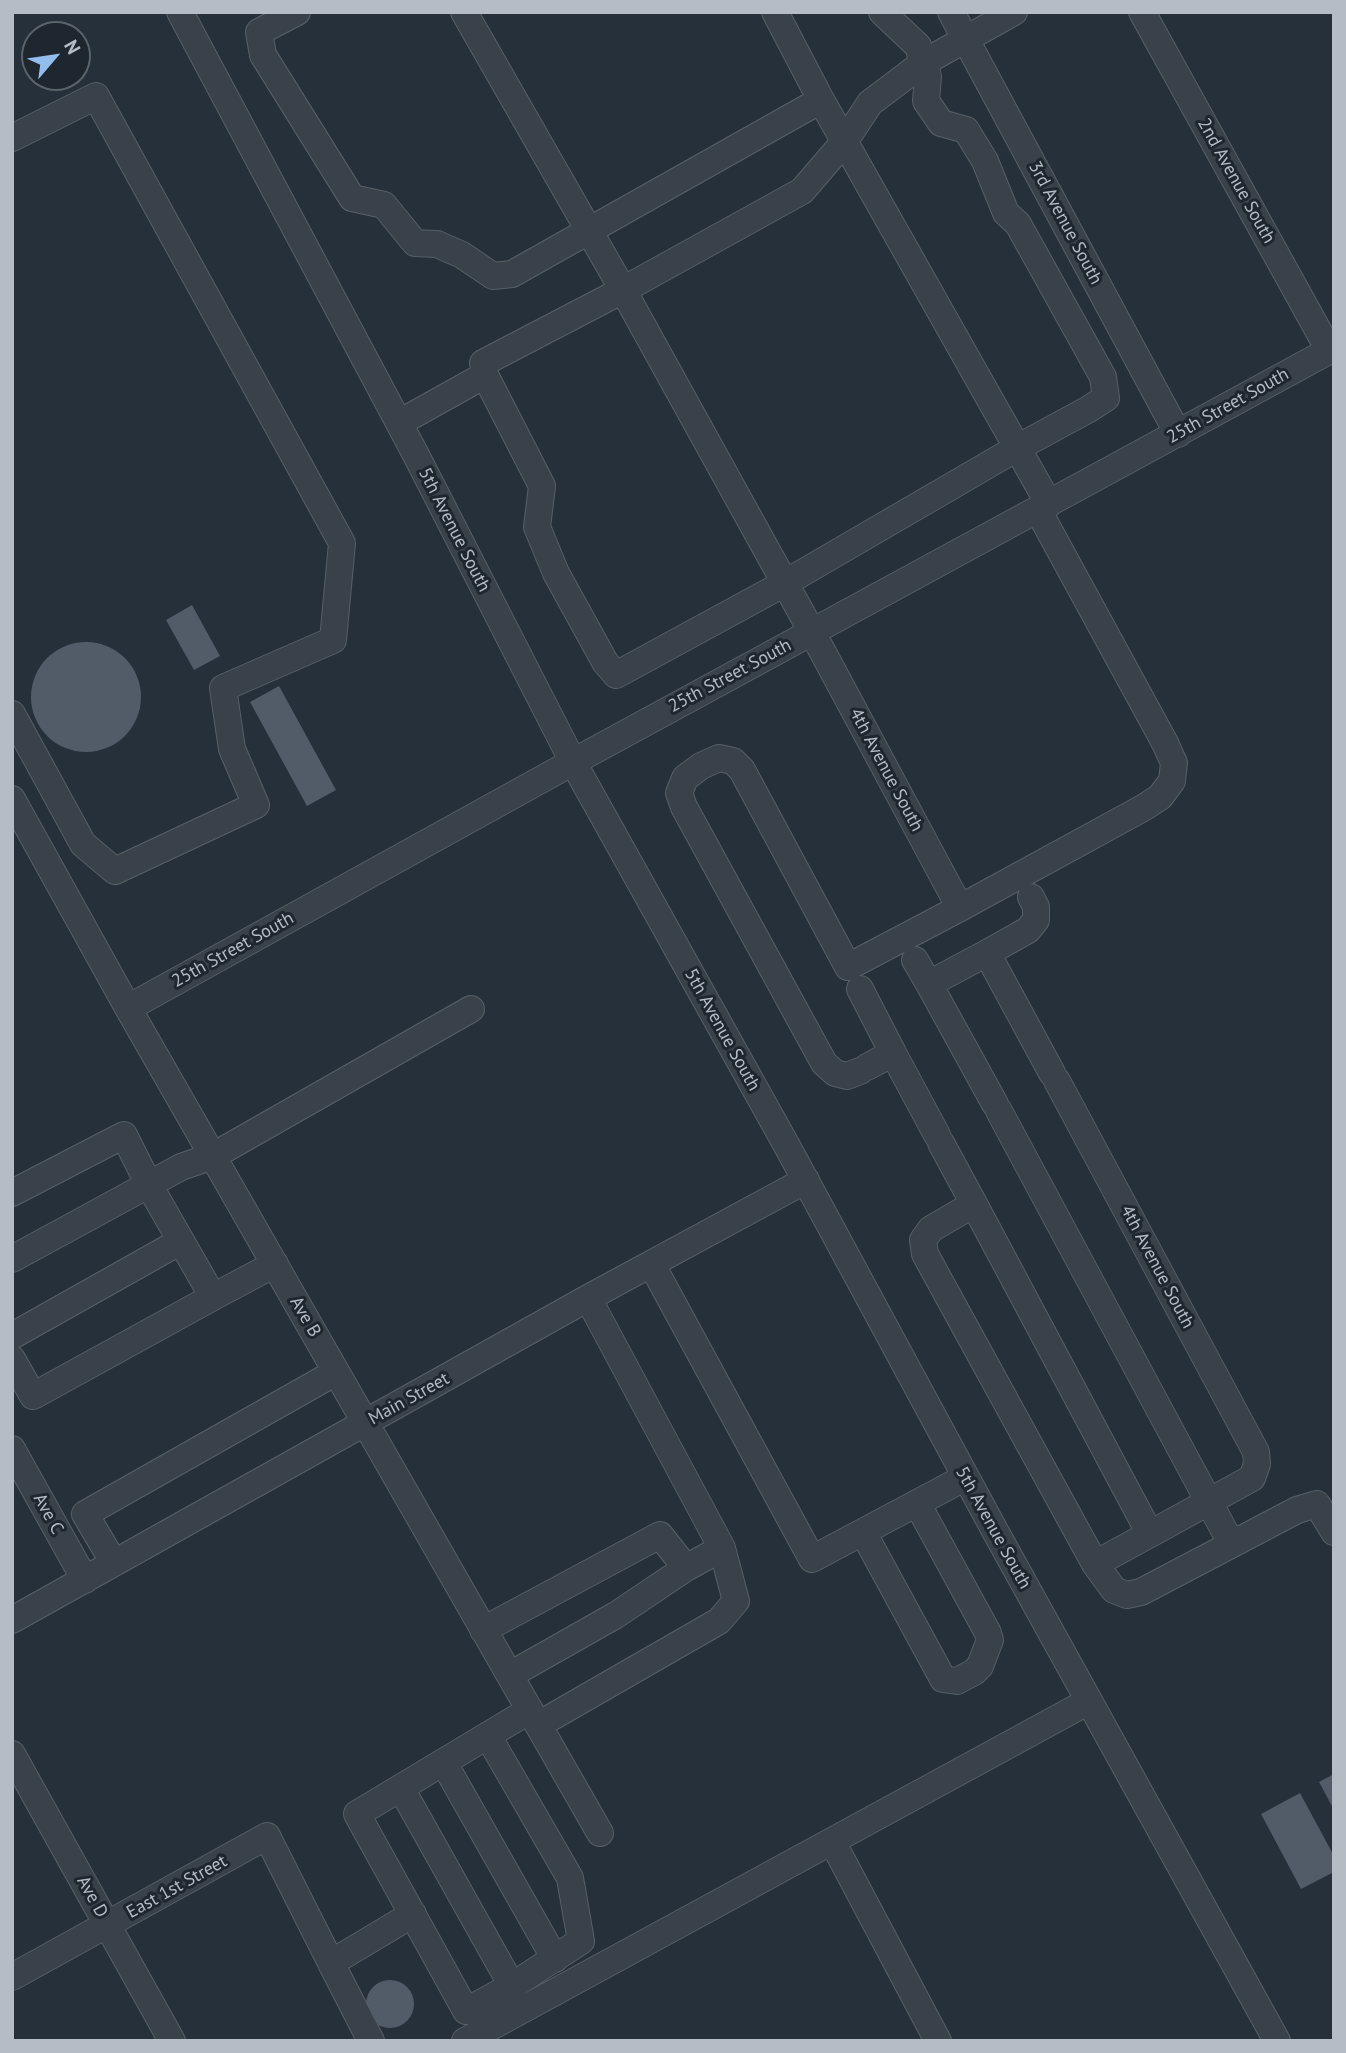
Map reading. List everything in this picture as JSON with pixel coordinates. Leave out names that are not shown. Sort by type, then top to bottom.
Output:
[{"type":"street","points":[[297,12],[260,32],[263,55],[352,198],[384,205],[415,243],[437,244],[461,255],[493,276],[512,274],[821,100]]},
{"type":"street","name":"4th Avenue South","points":[[464,12],[785,583],[960,908]]},
{"type":"street","points":[[775,12],[821,100],[1017,448],[1043,507],[1174,763],[1172,781],[1160,797],[1027,887],[960,908],[909,951],[855,979]]},
{"type":"street","points":[[882,12],[918,46],[923,63],[928,76],[926,101],[941,123],[966,130],[985,161],[1006,213],[1018,224],[1103,377],[1106,398],[785,583],[616,675],[605,662],[556,573],[537,527],[542,486],[485,375],[483,363],[802,191],[845,141],[870,103],[923,63],[1014,12]]},
{"type":"street","name":"3rd Avenue South","points":[[951,12],[1178,434]]},
{"type":"street","name":"2nd Avenue South","points":[[1142,12],[1331,349]]},
{"type":"street","name":"5th Avenue South","points":[[183,13],[399,423],[573,762],[806,1180],[966,1477],[1277,2041]]},
{"type":"street","points":[[12,138],[96,96],[342,543],[333,640],[223,688],[232,750],[256,805],[116,871],[83,844],[12,714]]},
{"type":"street","name":"25th Street South","points":[[128,1008],[1331,349]]},
{"type":"street","points":[[399,423],[485,375]]},
{"type":"street","points":[[893,1053],[847,1076],[835,1073],[824,1063],[684,807],[680,793],[685,778],[701,766],[719,758],[733,761],[742,770],[1150,1534]]},
{"type":"street","name":"Ave B","points":[[12,799],[128,1008],[600,1833]]},
{"type":"street","points":[[929,984],[1027,930],[1036,920],[1036,907],[1027,887]]},
{"type":"street","points":[[909,951],[997,1107],[1231,1543]]},
{"type":"street","name":"4th Avenue South","points":[[987,953],[1256,1452],[1257,1464],[1252,1478],[1208,1503]]},
{"type":"street","points":[[12,1259],[181,1167],[213,1156],[471,1009]]},
{"type":"street","points":[[12,1193],[124,1135],[149,1185],[213,1297]]},
{"type":"street","name":"Main Street","points":[[12,1620],[588,1298],[806,1180]]},
{"type":"street","points":[[974,1204],[931,1229],[923,1240],[925,1254],[1095,1564],[1114,1590],[1127,1595],[1141,1592],[1231,1543],[1297,1510],[1317,1504],[1334,1532]]},
{"type":"street","points":[[12,1336],[181,1241]]},
{"type":"street","points":[[12,1359],[23,1402],[275,1264]]},
{"type":"street","points":[[653,1265],[812,1559],[966,1477]]},
{"type":"street","points":[[488,1736],[570,1878],[581,1941],[512,1986],[466,2011],[357,1814],[488,1736],[534,1717],[719,1621],[736,1601],[722,1548],[588,1298]]},
{"type":"street","points":[[57,1529],[337,1372]]},
{"type":"street","name":"Ave C","points":[[12,1448],[85,1580]]},
{"type":"street","points":[[863,1532],[943,1679],[957,1681],[974,1672],[980,1666],[990,1640],[988,1633],[917,1503]]},
{"type":"street","points":[[1095,1564],[1208,1503]]},
{"type":"street","points":[[85,1514],[114,1563]]},
{"type":"street","points":[[483,1630],[660,1535],[686,1568]]},
{"type":"street","points":[[510,1675],[616,1615],[686,1568],[722,1548]]},
{"type":"street","points":[[465,2041],[1089,1701]]},
{"type":"street","name":"Ave D","points":[[12,1754],[172,2041]]},
{"type":"street","points":[[444,1763],[555,1959]]},
{"type":"street","points":[[401,1788],[512,1986]]},
{"type":"street","name":"East 1st Street","points":[[12,1978],[268,1836],[331,1963]]},
{"type":"street","points":[[832,1841],[938,2041]]},
{"type":"street","points":[[371,2041],[331,1963],[413,1914]]},
{"type":"building","points":[[192,605],[220,656],[194,670],[166,620]]},
{"type":"building","points":[[86,642],[107,646],[125,658],[137,676],[141,697],[137,718],[125,736],[107,748],[86,752],[65,748],[47,736],[35,718],[31,697],[35,676],[47,658],[65,646]]},
{"type":"building","points":[[279,686],[336,790],[307,806],[250,702]]},
{"type":"building","points":[[1334,1774],[1334,1810],[1319,1782]]},
{"type":"building","points":[[1300,1793],[1334,1856],[1334,1872],[1301,1889],[1261,1814]]},
{"type":"building","points":[[390,1980],[399,1981],[407,1987],[413,1995],[413,2013],[407,2021],[399,2027],[390,2028],[381,2027],[373,2021],[367,2013],[366,2004],[367,1995],[373,1987],[381,1981]]}]
